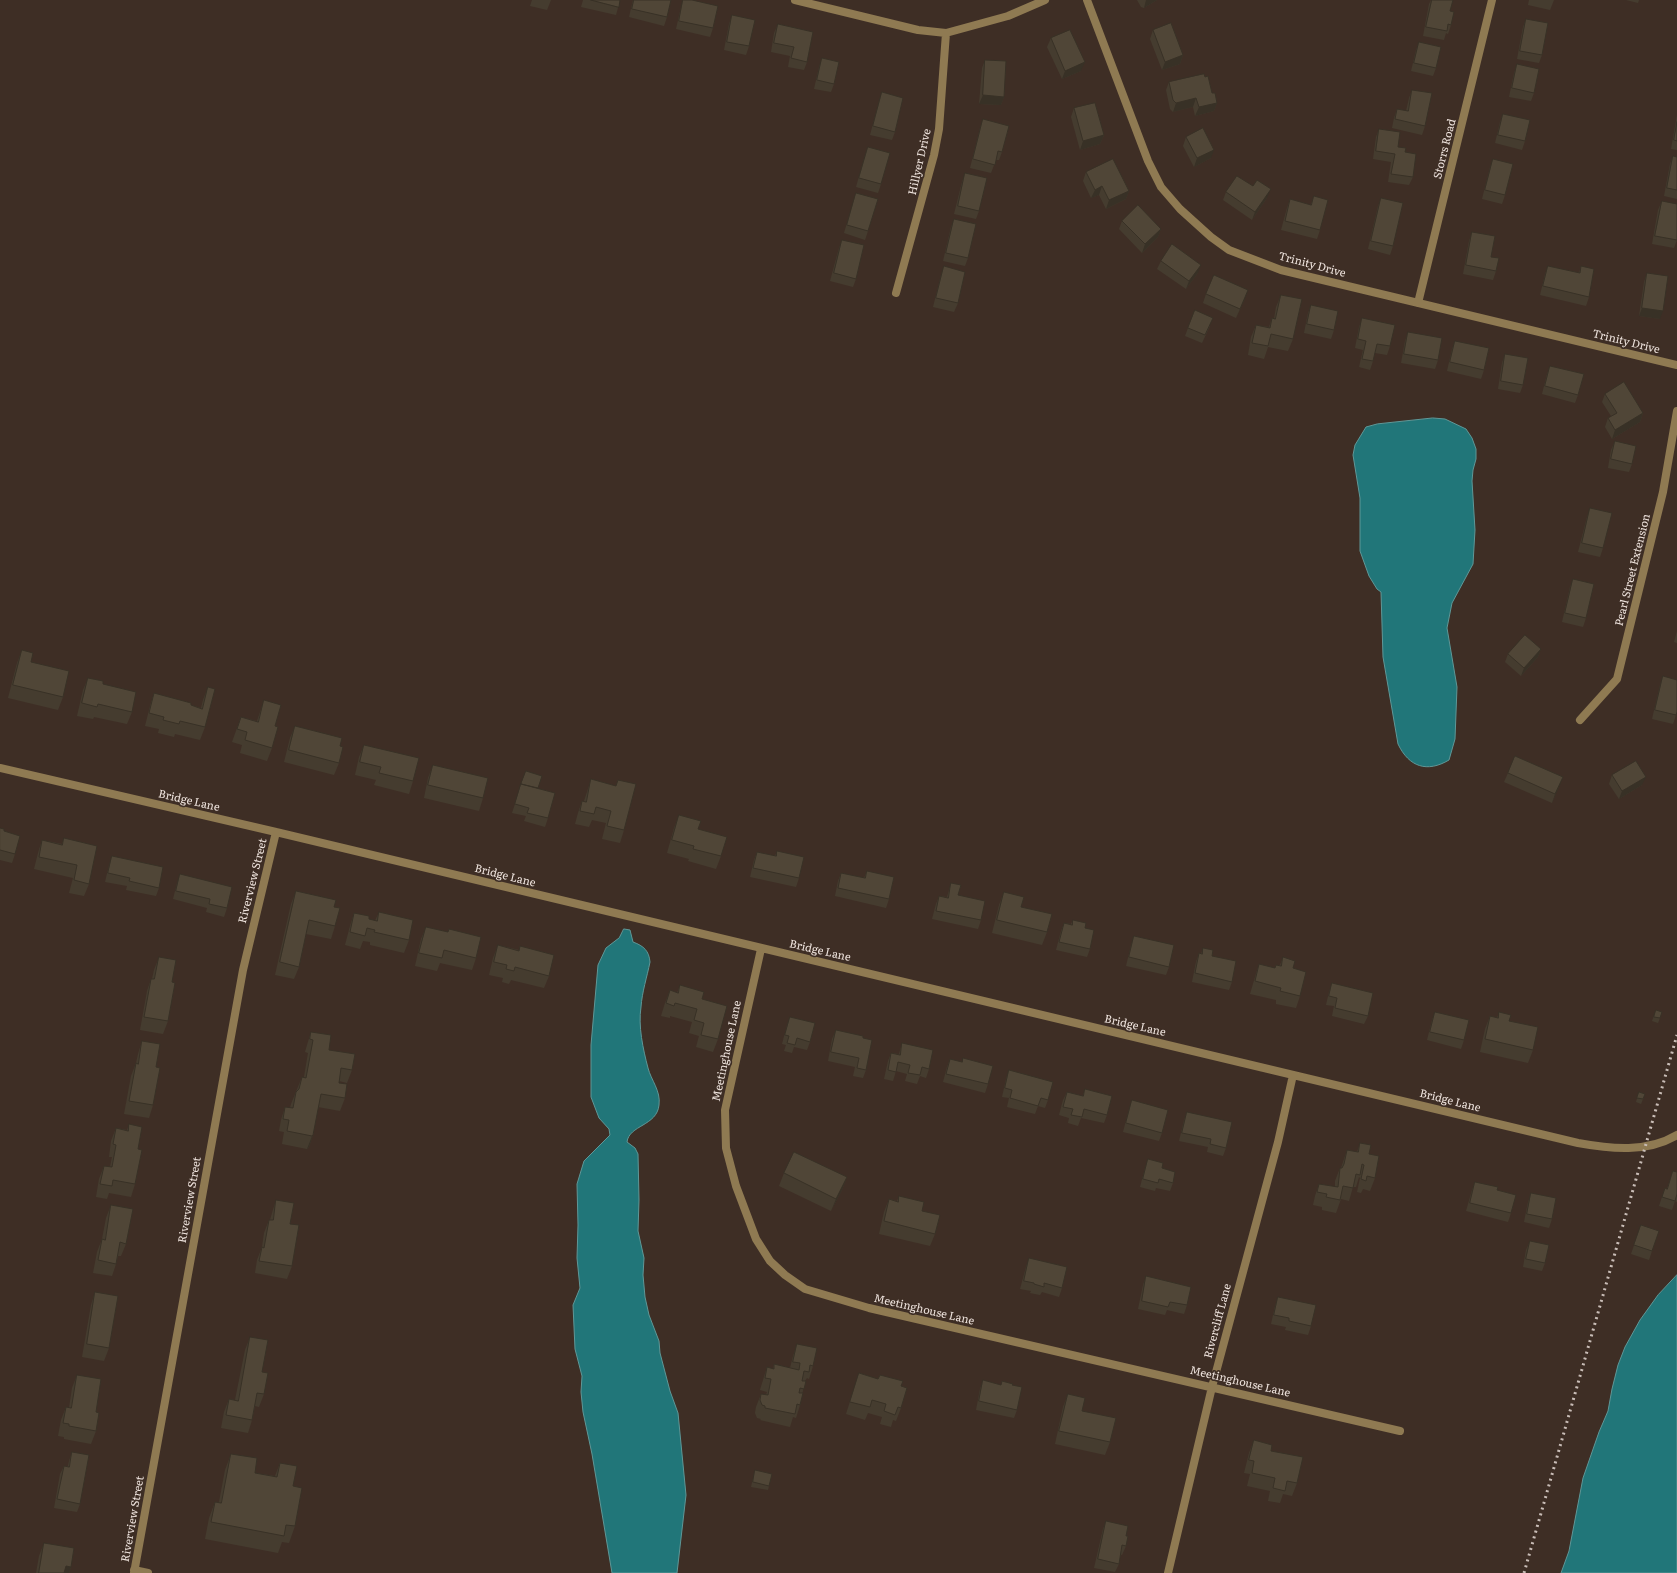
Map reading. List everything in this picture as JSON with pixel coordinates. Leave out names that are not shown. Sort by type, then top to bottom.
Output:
[{"type":"street","points":[[795,0],[918,30],[946,33],[1008,16],[1045,0]]},
{"type":"street","name":"Trinity Drive","points":[[1087,0],[1152,168],[1161,187],[1195,224],[1229,250],[1281,270],[1677,365]]},
{"type":"street","name":"Storrs Road","points":[[1418,303],[1492,0]]},
{"type":"street","name":"Hillyer Drive","points":[[896,294],[934,155],[939,128],[946,33]]},
{"type":"street","name":"Pearl Street Extension","points":[[1580,720],[1618,679],[1663,492],[1677,410]]},
{"type":"street","name":"Bridge Lane","points":[[0,768],[276,832],[1578,1143],[1610,1148],[1636,1148],[1663,1142],[1677,1136]]},
{"type":"street","name":"Riverview Street","points":[[134,1572],[240,985],[276,832]]},
{"type":"street","name":"Meetinghouse Lane","points":[[761,949],[725,1110],[726,1148],[736,1186],[756,1239],[770,1261],[784,1275],[805,1289],[869,1308],[1400,1431]]},
{"type":"street","name":"Rivercliff Lane","points":[[1168,1573],[1212,1387],[1278,1142],[1294,1075]]},
{"type":"street","points":[[134,1572],[148,1573]]},
{"type":"water","points":[[1433,418],[1445,419],[1466,429],[1472,438],[1476,449],[1476,459],[1472,481],[1475,530],[1473,564],[1452,603],[1447,628],[1457,687],[1455,739],[1449,760],[1441,764],[1426,767],[1413,763],[1402,752],[1398,744],[1383,657],[1381,592],[1377,589],[1369,576],[1360,551],[1360,498],[1353,455],[1355,445],[1366,427],[1377,424]]},
{"type":"water","points":[[624,929],[630,930],[633,942],[645,949],[650,962],[643,990],[640,1014],[641,1030],[646,1061],[659,1095],[659,1105],[657,1112],[653,1117],[637,1128],[629,1136],[627,1142],[635,1148],[638,1154],[638,1231],[644,1258],[643,1275],[645,1297],[649,1315],[659,1341],[660,1353],[670,1391],[678,1413],[686,1495],[677,1573],[612,1573],[592,1454],[583,1412],[581,1392],[582,1376],[575,1349],[573,1305],[580,1288],[577,1258],[577,1184],[584,1161],[610,1135],[609,1129],[599,1118],[591,1097],[591,1045],[598,965],[606,948],[619,938]]},
{"type":"water","points":[[1677,1275],[1677,1573],[1561,1573],[1569,1551],[1583,1478],[1608,1411],[1618,1365],[1625,1347],[1640,1320],[1658,1295]]},
{"type":"building","points":[[591,0],[620,0],[619,7]]},
{"type":"building","points":[[634,0],[671,0],[667,17],[632,9]]},
{"type":"building","points":[[683,0],[692,0],[718,6],[713,28],[679,21]]},
{"type":"building","points":[[1432,0],[1453,0],[1450,11],[1454,12],[1451,25],[1448,24],[1447,31],[1426,27]]},
{"type":"building","points":[[732,15],[755,20],[749,46],[727,42]]},
{"type":"building","points":[[1526,19],[1548,23],[1542,55],[1520,51]]},
{"type":"building","points":[[1171,23],[1183,55],[1165,62],[1153,30]]},
{"type":"building","points":[[778,24],[813,32],[807,62],[791,58],[794,47],[774,43]]},
{"type":"building","points":[[1070,30],[1085,62],[1065,71],[1051,38]]},
{"type":"building","points":[[1419,42],[1441,47],[1436,68],[1414,63]]},
{"type":"building","points":[[822,58],[839,62],[834,84],[817,80]]},
{"type":"building","points":[[985,60],[1006,61],[1004,97],[983,95]]},
{"type":"building","points":[[1517,64],[1539,69],[1534,93],[1512,88]]},
{"type":"building","points":[[1204,74],[1205,77],[1208,76],[1212,93],[1215,93],[1217,103],[1199,107],[1196,98],[1176,103],[1173,100],[1169,82]]},
{"type":"building","points":[[1412,90],[1432,93],[1425,126],[1395,119],[1397,109],[1408,111]]},
{"type":"building","points":[[882,92],[903,98],[895,132],[873,126]]},
{"type":"building","points":[[1095,103],[1104,135],[1083,141],[1074,108]]},
{"type":"building","points":[[1503,114],[1530,120],[1525,141],[1498,135]]},
{"type":"building","points":[[983,119],[1009,126],[1002,152],[998,151],[995,165],[973,159]]},
{"type":"building","points":[[1677,122],[1677,141],[1674,140]]},
{"type":"building","points":[[1203,128],[1214,150],[1197,158],[1186,137]]},
{"type":"building","points":[[1379,129],[1400,132],[1398,147],[1406,148],[1405,152],[1416,154],[1413,177],[1391,174],[1395,154],[1376,151]]},
{"type":"building","points":[[868,147],[890,153],[881,184],[859,178]]},
{"type":"building","points":[[1673,156],[1677,157],[1677,190],[1667,188]]},
{"type":"building","points":[[1113,159],[1129,191],[1109,200],[1102,186],[1095,190],[1086,172]]},
{"type":"building","points":[[1493,159],[1513,164],[1505,195],[1485,190]]},
{"type":"building","points":[[965,173],[987,178],[979,211],[958,206]]},
{"type":"building","points":[[1237,176],[1253,186],[1257,180],[1271,189],[1255,212],[1226,192]]},
{"type":"building","points":[[856,193],[878,199],[868,231],[847,225]]},
{"type":"building","points":[[1314,196],[1328,200],[1320,230],[1285,221],[1290,199],[1311,205]]},
{"type":"building","points":[[1381,198],[1403,203],[1393,246],[1371,241]]},
{"type":"building","points":[[1662,201],[1677,204],[1677,240],[1655,236]]},
{"type":"building","points":[[1138,205],[1161,229],[1145,244],[1122,221]]},
{"type":"building","points":[[954,219],[976,224],[968,258],[946,253]]},
{"type":"building","points":[[1472,232],[1495,236],[1491,257],[1499,258],[1496,271],[1466,265]]},
{"type":"building","points":[[842,240],[864,245],[856,279],[834,273]]},
{"type":"building","points":[[1172,244],[1201,265],[1189,281],[1161,261]]},
{"type":"building","points":[[944,266],[965,272],[958,303],[936,298]]},
{"type":"building","points":[[1548,266],[1580,273],[1581,266],[1594,269],[1589,297],[1543,286]]},
{"type":"building","points":[[1647,273],[1668,276],[1663,311],[1642,308]]},
{"type":"building","points":[[1214,275],[1248,290],[1240,309],[1206,294]]},
{"type":"building","points":[[1281,295],[1302,299],[1293,339],[1271,334],[1268,346],[1252,343],[1256,325],[1270,328],[1272,318],[1275,319]]},
{"type":"building","points":[[1311,305],[1338,311],[1334,330],[1307,324]]},
{"type":"building","points":[[1195,310],[1213,318],[1205,335],[1188,328]]},
{"type":"building","points":[[1362,318],[1395,325],[1390,346],[1377,344],[1373,361],[1362,359],[1366,341],[1358,339]]},
{"type":"building","points":[[1408,332],[1442,338],[1438,360],[1404,354]]},
{"type":"building","points":[[1455,341],[1489,348],[1484,370],[1450,362]]},
{"type":"building","points":[[1505,354],[1528,358],[1523,385],[1501,381]]},
{"type":"building","points":[[1550,366],[1584,374],[1578,395],[1545,386]]},
{"type":"building","points":[[1624,382],[1643,413],[1615,430],[1608,418],[1617,413],[1605,394]]},
{"type":"building","points":[[1615,441],[1636,446],[1632,464],[1611,459]]},
{"type":"building","points":[[1590,508],[1612,513],[1603,548],[1582,543]]},
{"type":"building","points":[[1573,579],[1594,584],[1586,618],[1565,613]]},
{"type":"building","points":[[1525,635],[1541,649],[1524,668],[1508,654]]},
{"type":"building","points":[[22,650],[33,653],[31,662],[69,671],[63,697],[13,685]]},
{"type":"building","points":[[1663,676],[1677,680],[1676,715],[1655,710]]},
{"type":"building","points":[[88,678],[103,681],[103,684],[136,692],[132,712],[98,704],[97,707],[82,703]]},
{"type":"building","points":[[208,687],[215,689],[205,727],[180,721],[179,724],[163,720],[164,717],[149,713],[154,693],[191,703],[191,705],[202,709]]},
{"type":"building","points":[[264,700],[281,705],[275,726],[278,727],[272,748],[245,740],[247,732],[237,729],[241,717],[258,722]]},
{"type":"building","points":[[295,726],[342,738],[340,746],[343,747],[339,763],[289,750]]},
{"type":"building","points":[[364,745],[419,758],[413,781],[379,773],[381,767],[360,762]]},
{"type":"building","points":[[1515,756],[1563,777],[1555,794],[1508,773]]},
{"type":"building","points":[[1636,761],[1646,777],[1622,791],[1612,775]]},
{"type":"building","points":[[433,765],[488,778],[483,798],[428,785]]},
{"type":"building","points":[[526,771],[542,776],[538,788],[521,784]]},
{"type":"building","points":[[591,779],[616,786],[618,780],[636,784],[624,830],[607,826],[611,811],[596,807],[594,814],[580,811],[582,801],[586,802]]},
{"type":"building","points":[[521,784],[555,793],[548,818],[527,813],[529,808],[515,804]]},
{"type":"building","points":[[679,815],[701,821],[698,829],[727,837],[721,856],[693,849],[694,846],[672,840]]},
{"type":"building","points":[[0,828],[4,829],[4,831],[20,836],[15,854],[0,850]]},
{"type":"building","points":[[64,838],[97,846],[89,884],[74,880],[77,865],[39,857],[42,840],[62,845]]},
{"type":"building","points":[[777,851],[804,857],[799,878],[753,868],[757,852],[776,856]]},
{"type":"building","points":[[112,856],[163,867],[159,888],[129,881],[130,878],[108,873]]},
{"type":"building","points":[[867,871],[894,877],[889,899],[838,888],[841,873],[865,878]]},
{"type":"building","points":[[180,874],[232,887],[227,908],[209,904],[210,899],[176,891]]},
{"type":"building","points":[[951,883],[961,885],[958,895],[985,901],[981,920],[936,911],[939,896],[948,898]]},
{"type":"building","points":[[296,891],[336,900],[334,907],[340,908],[335,926],[309,920],[299,967],[280,962]]},
{"type":"building","points":[[1004,892],[1024,897],[1021,907],[1052,914],[1047,932],[997,920]]},
{"type":"building","points":[[379,912],[413,920],[409,940],[374,932],[375,930],[367,928],[365,936],[350,932],[354,913],[369,916],[369,919],[377,921]]},
{"type":"building","points":[[1073,920],[1086,923],[1085,928],[1094,930],[1090,949],[1059,942],[1064,923],[1072,925]]},
{"type":"building","points":[[426,927],[448,932],[449,929],[481,937],[476,958],[444,950],[442,958],[419,953]]},
{"type":"building","points":[[1134,936],[1174,945],[1169,967],[1129,957]]},
{"type":"building","points":[[498,945],[519,951],[520,946],[554,955],[549,976],[515,967],[514,971],[506,969],[507,965],[494,962]]},
{"type":"building","points":[[1203,948],[1213,950],[1212,956],[1236,961],[1232,982],[1195,973],[1199,953],[1202,954]]},
{"type":"building","points":[[159,957],[176,960],[172,982],[175,983],[168,1021],[144,1017],[151,979],[154,979]]},
{"type":"building","points":[[1283,957],[1295,961],[1293,968],[1306,972],[1300,996],[1280,991],[1281,988],[1255,981],[1259,964],[1275,968],[1276,965],[1281,966]]},
{"type":"building","points":[[1332,983],[1373,993],[1368,1016],[1335,1008],[1337,998],[1329,996]]},
{"type":"building","points":[[680,985],[704,992],[702,999],[727,1006],[718,1039],[701,1035],[704,1023],[694,1020],[697,1009],[675,1003],[674,1006],[666,1003],[670,990],[678,993]]},
{"type":"building","points":[[1656,1010],[1662,1012],[1660,1018],[1654,1017]]},
{"type":"building","points":[[1435,1012],[1469,1020],[1464,1040],[1430,1032]]},
{"type":"building","points":[[1499,1012],[1511,1015],[1509,1021],[1538,1027],[1533,1050],[1485,1039],[1490,1016],[1498,1018]]},
{"type":"building","points":[[790,1017],[815,1023],[810,1042],[797,1038],[795,1045],[787,1043],[789,1036],[785,1035]]},
{"type":"building","points":[[836,1030],[863,1036],[863,1038],[872,1040],[866,1070],[857,1068],[859,1058],[831,1052]]},
{"type":"building","points":[[311,1032],[331,1035],[329,1050],[355,1054],[352,1070],[341,1068],[339,1083],[347,1084],[345,1098],[321,1094],[312,1136],[287,1131],[289,1120],[283,1119],[285,1107],[293,1108],[296,1092],[299,1089],[302,1077],[306,1078],[313,1040],[310,1039]]},
{"type":"building","points":[[142,1041],[160,1044],[156,1067],[160,1068],[153,1105],[129,1101],[136,1063],[138,1064]]},
{"type":"building","points":[[902,1043],[933,1050],[929,1069],[922,1067],[920,1075],[908,1073],[910,1065],[898,1062],[896,1072],[888,1070],[891,1053],[900,1055]]},
{"type":"building","points":[[963,1058],[993,1066],[988,1084],[946,1074],[950,1059],[962,1062]]},
{"type":"building","points":[[1009,1070],[1053,1082],[1048,1100],[1041,1098],[1038,1106],[1010,1098],[1012,1090],[1005,1088]]},
{"type":"building","points":[[1085,1089],[1112,1096],[1107,1115],[1084,1109],[1082,1117],[1071,1115],[1073,1109],[1063,1107],[1067,1092],[1083,1096]]},
{"type":"building","points":[[1639,1092],[1645,1094],[1643,1099],[1637,1098]]},
{"type":"building","points":[[1132,1100],[1168,1110],[1162,1133],[1126,1123]]},
{"type":"building","points":[[1187,1112],[1232,1122],[1226,1148],[1210,1144],[1211,1139],[1182,1133]]},
{"type":"building","points":[[129,1124],[142,1127],[138,1149],[142,1150],[135,1184],[113,1180],[112,1186],[100,1184],[104,1166],[112,1167],[116,1145],[113,1144],[116,1128],[128,1131]]},
{"type":"building","points":[[1360,1143],[1371,1145],[1369,1154],[1379,1156],[1375,1178],[1367,1176],[1366,1181],[1361,1179],[1364,1165],[1362,1164],[1360,1175],[1356,1174],[1353,1188],[1343,1186],[1340,1200],[1326,1197],[1327,1194],[1317,1192],[1319,1184],[1338,1187],[1340,1168],[1342,1168],[1344,1164],[1347,1150],[1358,1152]]},
{"type":"building","points":[[794,1152],[847,1177],[836,1199],[784,1173]]},
{"type":"building","points":[[1148,1159],[1163,1163],[1162,1168],[1175,1172],[1173,1183],[1159,1179],[1158,1183],[1143,1179]]},
{"type":"building","points":[[1673,1171],[1677,1172],[1677,1194],[1675,1201],[1662,1197],[1665,1188],[1667,1189]]},
{"type":"building","points":[[1475,1182],[1498,1187],[1497,1190],[1516,1195],[1511,1213],[1470,1203]]},
{"type":"building","points":[[1531,1193],[1556,1198],[1552,1219],[1527,1214]]},
{"type":"building","points":[[899,1196],[924,1202],[922,1211],[940,1215],[935,1234],[884,1221],[889,1199],[898,1202]]},
{"type":"building","points":[[276,1200],[294,1203],[290,1224],[299,1225],[292,1266],[259,1261],[262,1247],[264,1248],[269,1220],[273,1220]]},
{"type":"building","points":[[111,1205],[133,1209],[126,1244],[120,1242],[116,1264],[98,1260],[102,1239],[105,1240]]},
{"type":"building","points":[[1641,1225],[1659,1231],[1652,1251],[1634,1245]]},
{"type":"building","points":[[1530,1241],[1549,1245],[1545,1263],[1526,1259]]},
{"type":"building","points":[[1029,1258],[1067,1267],[1062,1288],[1044,1283],[1044,1287],[1024,1281]]},
{"type":"building","points":[[1146,1276],[1191,1287],[1187,1305],[1170,1302],[1168,1307],[1142,1301]]},
{"type":"building","points":[[95,1292],[118,1296],[109,1348],[87,1344]]},
{"type":"building","points":[[1278,1297],[1316,1305],[1311,1326],[1289,1321],[1289,1318],[1274,1315]]},
{"type":"building","points":[[250,1337],[268,1340],[262,1372],[268,1373],[264,1394],[257,1393],[252,1420],[226,1415],[229,1399],[238,1401]]},
{"type":"building","points":[[797,1344],[817,1348],[813,1366],[810,1365],[809,1372],[804,1371],[802,1381],[806,1381],[804,1389],[800,1388],[799,1393],[803,1393],[800,1405],[797,1404],[795,1414],[765,1408],[760,1400],[761,1394],[768,1395],[771,1379],[765,1378],[767,1367],[774,1369],[774,1364],[799,1370],[800,1363],[793,1362]]},
{"type":"building","points":[[859,1373],[878,1379],[880,1375],[903,1381],[901,1386],[907,1388],[901,1408],[898,1407],[895,1415],[884,1411],[886,1404],[872,1400],[870,1407],[850,1402]]},
{"type":"building","points":[[77,1375],[101,1379],[96,1412],[99,1413],[96,1431],[69,1426],[69,1424],[63,1423],[66,1407],[71,1408]]},
{"type":"building","points":[[983,1380],[1001,1385],[1002,1381],[1022,1387],[1017,1410],[979,1401]]},
{"type":"building","points":[[1068,1394],[1085,1398],[1082,1411],[1116,1418],[1110,1442],[1059,1431]]},
{"type":"building","points":[[1254,1440],[1272,1445],[1271,1451],[1303,1457],[1297,1483],[1287,1481],[1285,1491],[1273,1488],[1275,1478],[1252,1473],[1254,1461],[1249,1460]]},
{"type":"building","points":[[72,1452],[89,1455],[80,1504],[57,1499],[64,1466],[69,1467]]},
{"type":"building","points":[[231,1454],[257,1458],[255,1473],[277,1477],[280,1463],[297,1466],[293,1486],[302,1488],[295,1526],[286,1525],[284,1536],[211,1522],[215,1502],[221,1503]]},
{"type":"building","points":[[755,1470],[772,1474],[769,1486],[753,1482]]},
{"type":"building","points":[[1106,1521],[1128,1526],[1126,1546],[1122,1545],[1119,1564],[1098,1559]]},
{"type":"building","points":[[44,1543],[74,1548],[71,1567],[66,1566],[64,1573],[39,1573]]},
{"type":"railway","points":[[1524,1573],[1677,1035]]}]
